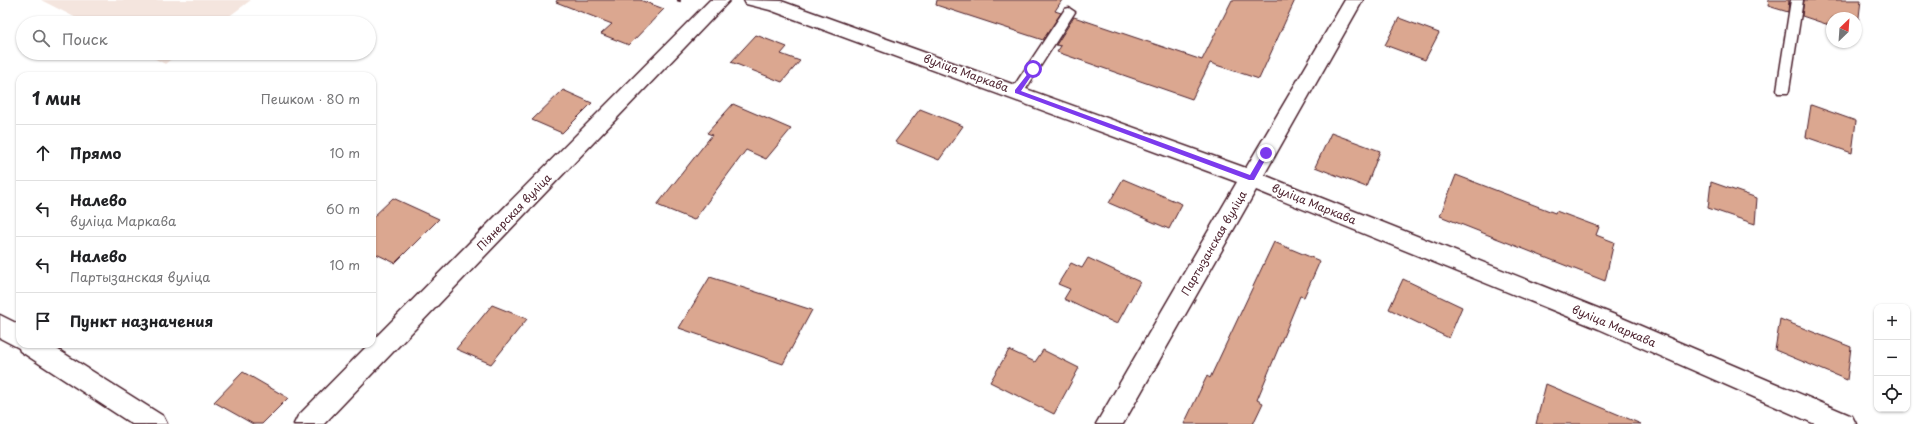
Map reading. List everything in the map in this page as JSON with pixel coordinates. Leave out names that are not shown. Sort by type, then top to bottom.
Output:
[{"type":"street","name":"Піянерская вуліца","points":[[307,424],[721,0]]},
{"type":"street","name":"вуліца Маркава","points":[[753,0],[774,5],[1252,178],[1607,322],[1843,424]]},
{"type":"street","name":"Партызанская вуліца","points":[[1109,424],[1354,0]]},
{"type":"street","points":[[0,325],[16,335]]},
{"type":"street","points":[[35,348],[154,424]]},
{"type":"lane","points":[[1783,90],[1797,0]]},
{"type":"lane","points":[[1017,92],[1069,12]]},
{"type":"path","points":[[677,0],[681,2]]},
{"type":"shaded area","points":[[41,0],[251,0],[229,16],[72,16]]},
{"type":"shaded area","points":[[157,60],[170,60],[165,64]]},
{"type":"building","points":[[557,0],[640,0],[664,9],[629,45],[601,34],[612,24],[556,2]]},
{"type":"building","points":[[937,0],[1062,0],[1055,11],[1061,13],[1043,40],[936,5]]},
{"type":"building","points":[[1232,0],[1295,0],[1259,79],[1210,63],[1192,99],[1057,52],[1061,46],[1056,45],[1074,17],[1202,60]]},
{"type":"building","points":[[1769,0],[1789,0],[1788,12],[1768,6]]},
{"type":"building","points":[[1804,0],[1861,0],[1860,12],[1826,12],[1826,24],[1802,16]]},
{"type":"building","points":[[1399,18],[1439,33],[1425,60],[1385,45]]},
{"type":"building","points":[[756,35],[787,47],[781,54],[800,61],[782,82],[731,62]]},
{"type":"building","points":[[563,90],[592,103],[562,133],[532,120]]},
{"type":"building","points":[[733,104],[791,129],[766,159],[746,150],[694,220],[657,205],[712,135],[707,133]]},
{"type":"building","points":[[1811,105],[1856,121],[1852,153],[1806,137]]},
{"type":"building","points":[[920,109],[963,126],[939,160],[895,142]]},
{"type":"building","points":[[1331,133],[1380,151],[1366,187],[1315,167]]},
{"type":"building","points":[[1456,175],[1555,213],[1556,211],[1599,227],[1596,235],[1614,242],[1605,281],[1440,216]]},
{"type":"building","points":[[1123,179],[1182,204],[1169,229],[1109,203]]},
{"type":"building","points":[[1711,182],[1757,198],[1755,224],[1708,208]]},
{"type":"building","points":[[393,198],[439,219],[395,263],[376,254],[376,214]]},
{"type":"building","points":[[1274,242],[1320,261],[1304,297],[1300,296],[1257,400],[1263,403],[1253,424],[1184,424],[1207,376],[1210,378]]},
{"type":"building","points":[[1088,258],[1140,282],[1117,324],[1064,299],[1070,289],[1058,284],[1071,263],[1082,268]]},
{"type":"building","points":[[710,277],[812,310],[783,364],[679,328]]},
{"type":"building","points":[[1403,279],[1462,307],[1449,338],[1389,309]]},
{"type":"building","points":[[492,305],[527,319],[491,364],[456,349]]},
{"type":"building","points":[[1780,319],[1851,347],[1847,380],[1775,350]]},
{"type":"building","points":[[1009,350],[1035,362],[1043,350],[1079,368],[1054,414],[990,382]]},
{"type":"building","points":[[243,372],[288,398],[262,424],[253,424],[214,402]]},
{"type":"building","points":[[1546,384],[1641,424],[1536,424]]},
{"type":"route","points":[[1033,69],[1017,92],[1252,178],[1266,153]]}]
